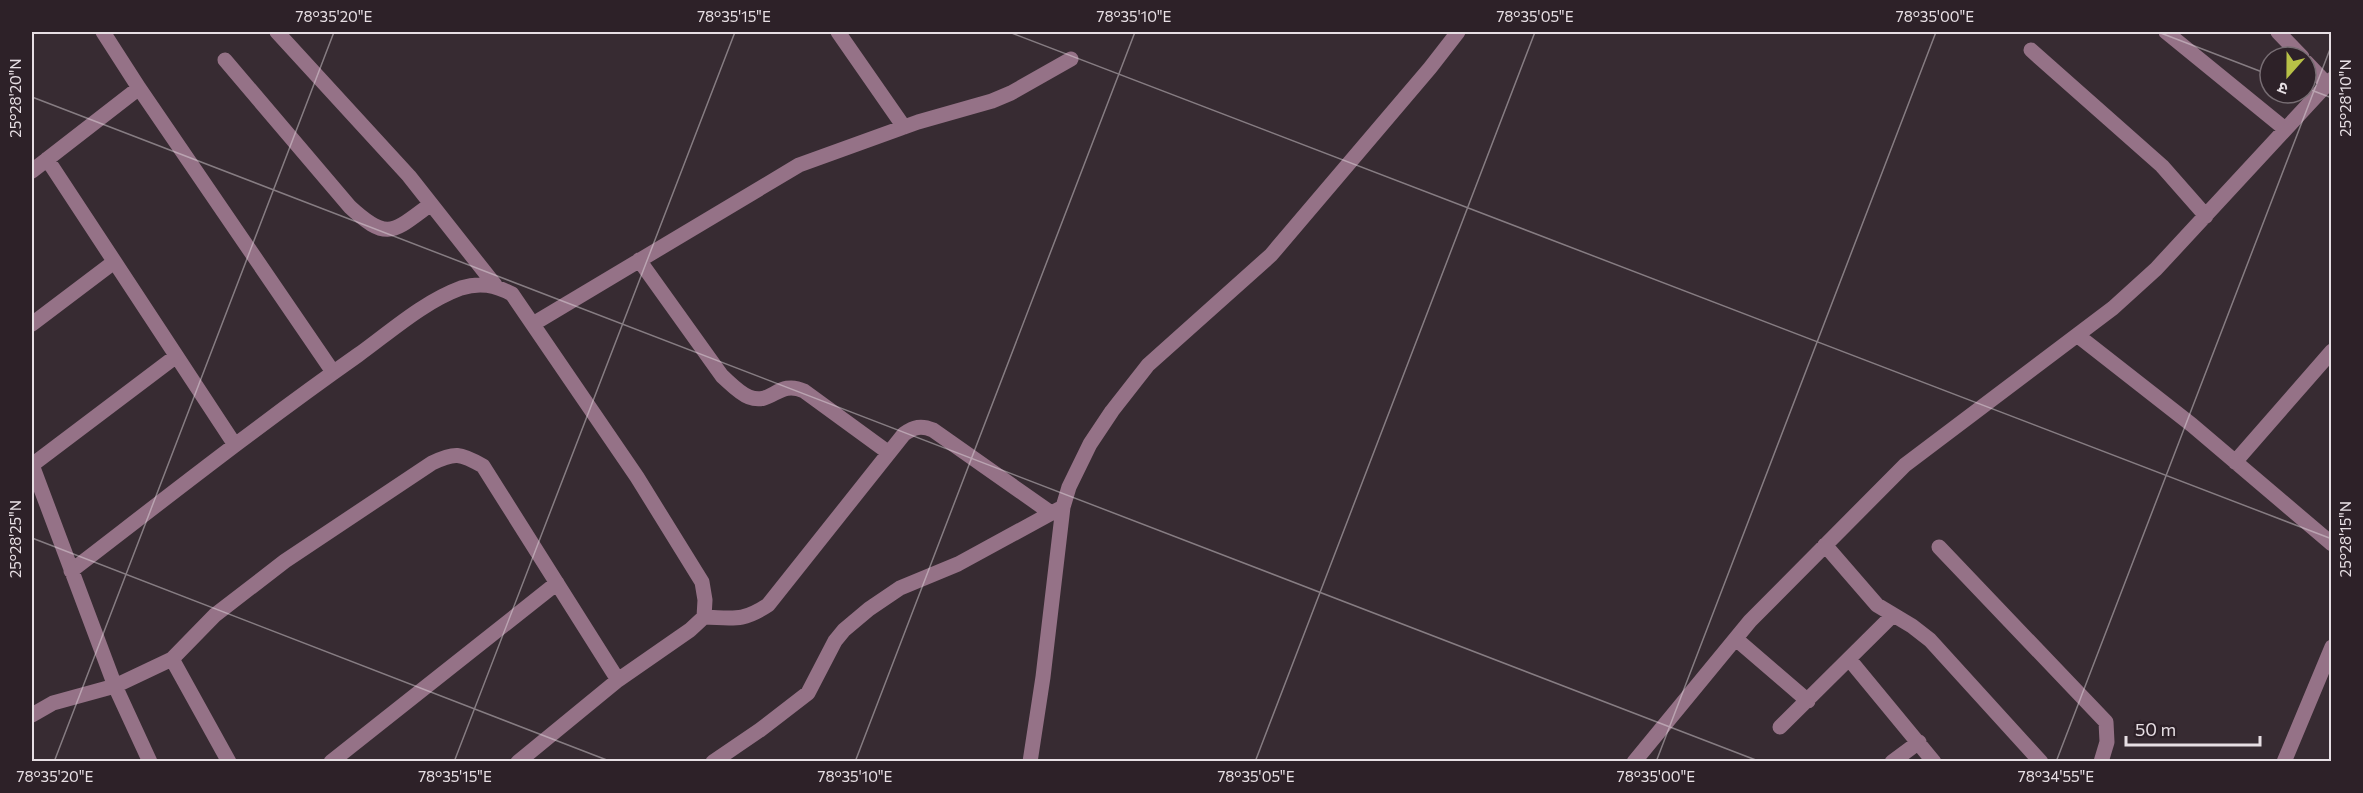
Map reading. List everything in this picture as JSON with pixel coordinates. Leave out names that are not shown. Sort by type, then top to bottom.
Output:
[{"type":"street","points":[[103,32],[333,372]]},
{"type":"street","points":[[278,32],[409,176],[495,285],[512,294],[637,477],[702,582],[705,600],[704,617],[690,630],[618,680],[518,762]]},
{"type":"street","points":[[838,32],[904,127]]},
{"type":"street","points":[[1030,762],[1043,678],[1057,510],[1090,444],[1148,365],[1271,255],[1458,32]]},
{"type":"street","points":[[2166,32],[2285,129]]},
{"type":"street","points":[[2278,32],[2290,45]]},
{"type":"street","points":[[2031,50],[2162,166],[2206,216]]},
{"type":"street","points":[[533,324],[799,165],[904,127],[1011,93],[1071,58]]},
{"type":"street","points":[[225,60],[350,207],[367,223],[378,230],[390,231],[431,204]]},
{"type":"street","points":[[1634,762],[1736,639],[1905,465],[2113,308],[2156,269],[2329,81]]},
{"type":"street","points":[[32,171],[139,88]]},
{"type":"street","points":[[47,159],[175,357],[236,445]]},
{"type":"street","points":[[639,260],[722,376],[747,397],[766,398],[786,387],[794,386],[889,453]]},
{"type":"street","points":[[32,324],[114,262]]},
{"type":"street","points":[[71,571],[333,372],[437,299],[461,288],[477,284],[495,285]]},
{"type":"street","points":[[2077,335],[2192,425],[2331,544]]},
{"type":"street","points":[[2235,462],[2331,351]]},
{"type":"street","points":[[150,762],[115,686],[32,465],[175,357]]},
{"type":"street","points":[[704,617],[737,619],[752,615],[768,605],[904,434],[913,428],[924,426],[933,430],[1057,510]]},
{"type":"street","points":[[32,715],[53,703],[115,686],[172,659],[215,615],[285,561],[432,463],[449,455],[464,455],[483,466],[618,680]]},
{"type":"street","points":[[713,762],[808,693],[835,641],[869,609],[900,588],[958,564],[1057,510]]},
{"type":"street","points":[[1825,545],[1877,605],[1920,631],[1930,640],[2040,762]]},
{"type":"street","points":[[1939,547],[2106,722],[2107,742],[2101,762]]},
{"type":"street","points":[[331,762],[557,583]]},
{"type":"street","points":[[1780,727],[1893,615]]},
{"type":"street","points":[[1736,639],[1808,701]]},
{"type":"street","points":[[2284,762],[2331,647]]},
{"type":"street","points":[[172,659],[229,762]]},
{"type":"street","points":[[1849,659],[1934,762]]},
{"type":"street","points":[[1892,762],[1919,742]]}]
